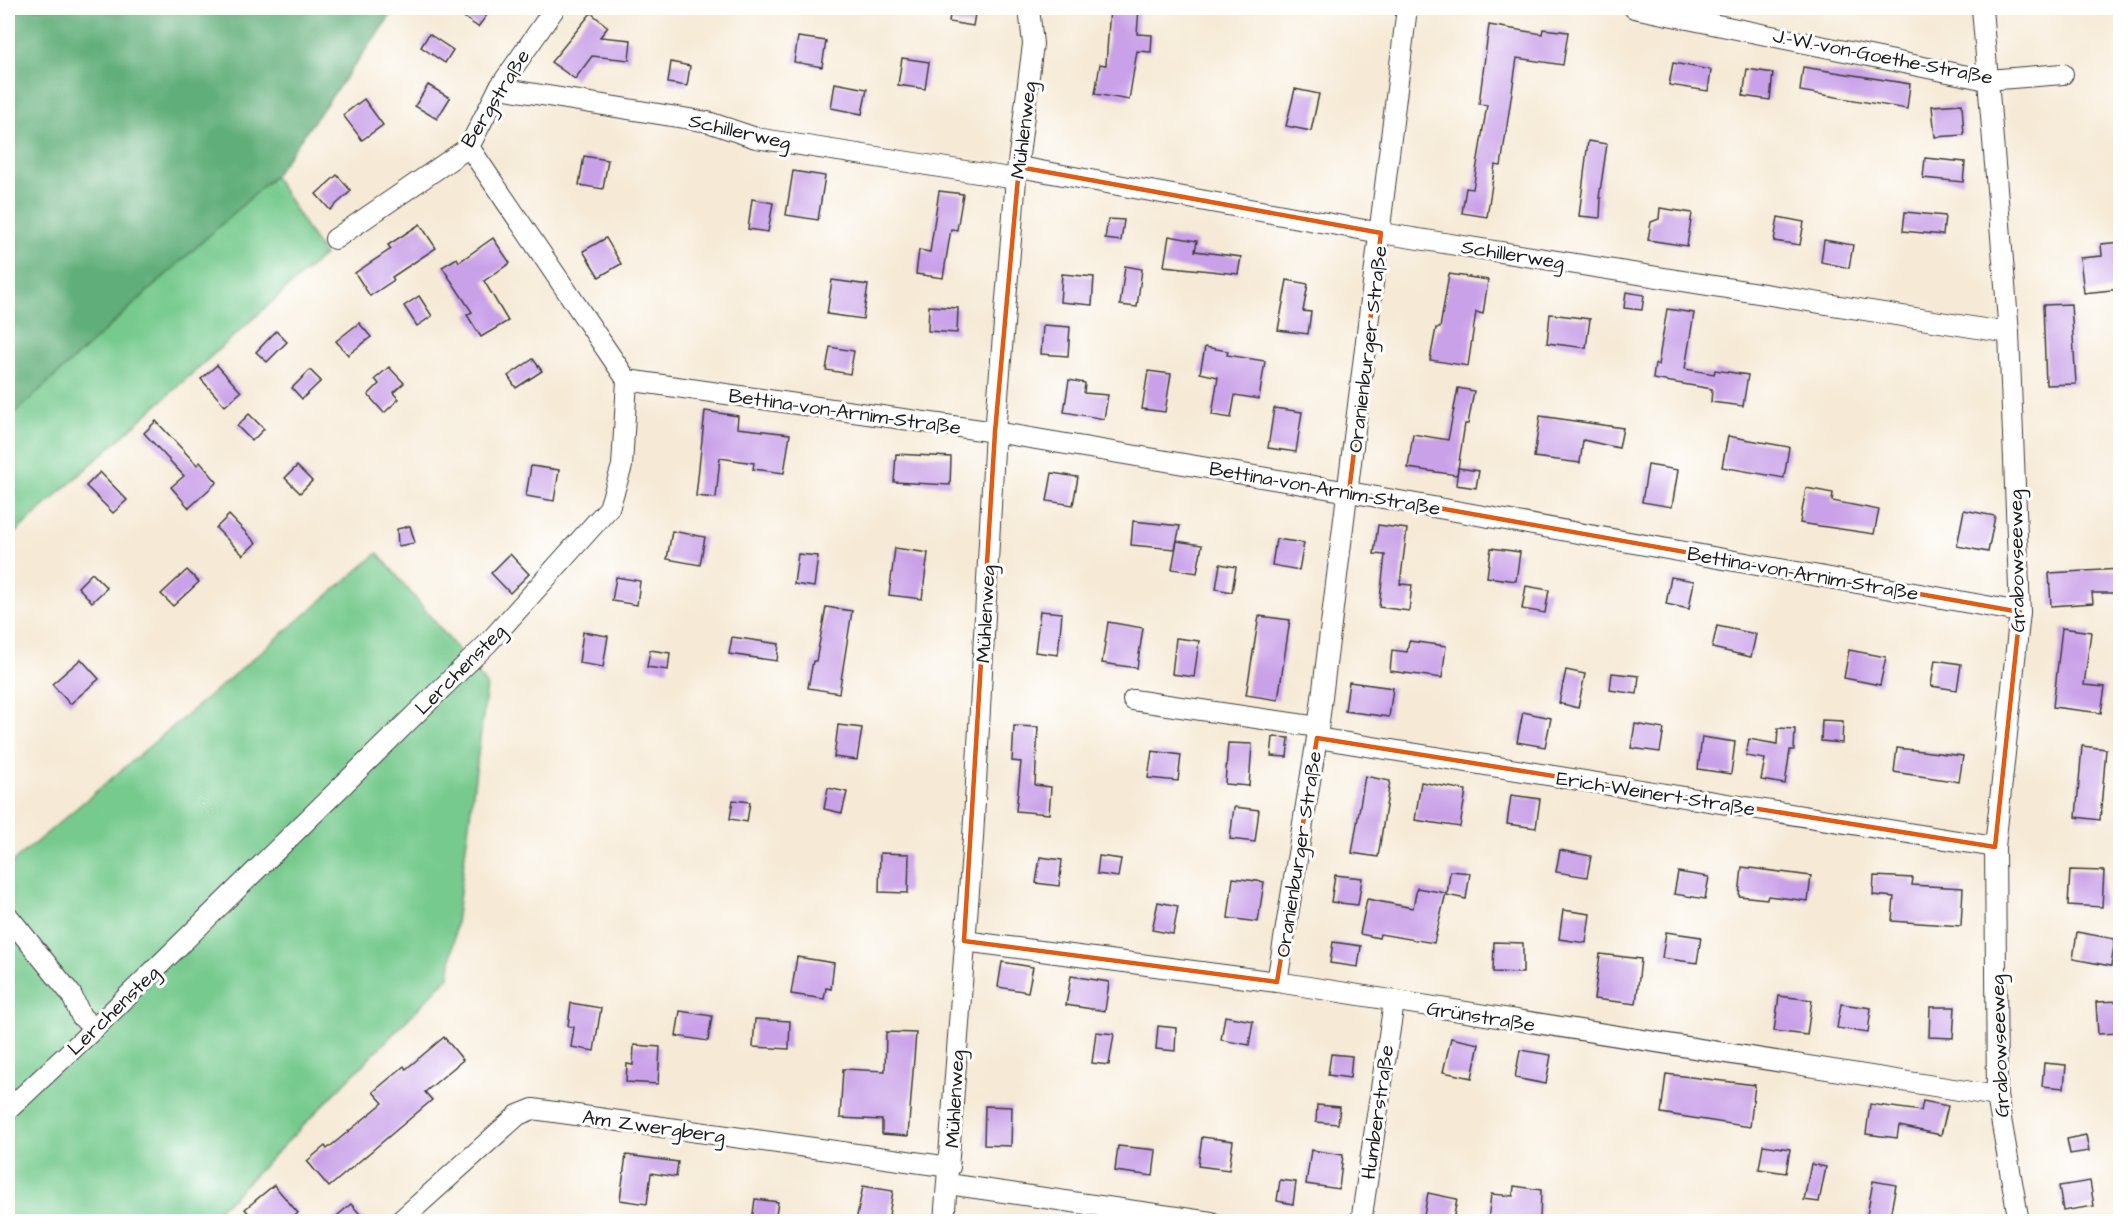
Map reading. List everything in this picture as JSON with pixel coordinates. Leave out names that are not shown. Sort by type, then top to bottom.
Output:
[{"type":"street","name":"Bergstraße","points":[[335,239],[469,147],[499,88],[555,8]]},
{"type":"street","name":"Mühlenweg","points":[[944,1221],[973,838],[995,432],[1018,173],[1033,44],[1029,8]]},
{"type":"street","name":"Oranienburger Straße","points":[[1277,982],[1318,732],[1382,233],[1407,8]]},
{"type":"street","name":"J.-W.-von-Goethe-Straße","points":[[1634,8],[1987,80],[2063,74]]},
{"type":"street","name":"Grabowseeweg","points":[[1982,8],[2009,333],[2020,612],[1995,847],[1996,1096],[2019,1221]]},
{"type":"street","name":"Schillerweg","points":[[499,88],[708,122],[756,138],[1018,173],[2009,333]]},
{"type":"street","points":[[469,147],[627,380]]},
{"type":"street","name":"Bettina-von-Arnim-Straße","points":[[627,380],[995,432],[1349,492],[2020,612]]},
{"type":"street","name":"Lerchensteg","points":[[8,1110],[94,1029],[488,643],[609,508],[622,466],[627,380]]},
{"type":"street","name":"Oranienburger Straße","points":[[1133,700],[1318,732]]},
{"type":"street","name":"Erich-Weinert-Straße","points":[[1318,732],[1995,847]]},
{"type":"street","points":[[8,916],[71,994],[81,1016],[94,1029]]},
{"type":"street","name":"Grünstraße","points":[[964,941],[1277,982],[1996,1096]]},
{"type":"street","name":"Humberstraße","points":[[1361,1221],[1394,1002]]},
{"type":"street","name":"Am Zwergberg","points":[[399,1221],[518,1115],[533,1109],[949,1175],[1211,1221]]},
{"type":"highlighted area","points":[[1019,167],[1381,233],[1349,492],[2020,612],[1995,847],[1317,738],[1277,982],[964,941],[995,432]]},
{"type":"green space","points":[[8,8],[396,8],[274,176],[8,419]]},
{"type":"green space","points":[[274,176],[324,255],[8,539],[8,419]]},
{"type":"green space","points":[[378,553],[487,685],[449,977],[232,1198],[203,1221],[8,1221],[8,866]]},
{"type":"building","points":[[451,8],[492,8],[478,27]]},
{"type":"building","points":[[951,8],[976,8],[973,26],[949,22]]},
{"type":"building","points":[[1110,8],[1139,8],[1137,34],[1152,35],[1151,52],[1137,51],[1129,100],[1095,94],[1100,64],[1106,65]]},
{"type":"building","points":[[591,13],[608,27],[600,37],[631,40],[629,60],[592,56],[575,79],[551,62]]},
{"type":"building","points":[[1489,25],[1542,34],[1543,29],[1568,32],[1563,65],[1517,58],[1501,166],[1495,165],[1487,217],[1462,213],[1466,188],[1473,189],[1487,105],[1479,104]]},
{"type":"building","points":[[429,34],[453,50],[445,63],[421,47]]},
{"type":"building","points":[[798,37],[826,41],[822,67],[794,62]]},
{"type":"building","points":[[902,58],[929,62],[925,89],[898,85]]},
{"type":"building","points":[[671,62],[690,66],[687,86],[668,83]]},
{"type":"building","points":[[1673,63],[1711,70],[1708,91],[1669,85]]},
{"type":"building","points":[[1803,67],[1910,84],[1907,109],[1800,91]]},
{"type":"building","points":[[1747,69],[1773,73],[1770,100],[1743,96]]},
{"type":"building","points":[[835,83],[867,89],[862,114],[831,108]]},
{"type":"building","points":[[428,85],[450,98],[437,119],[415,106]]},
{"type":"building","points":[[1295,89],[1319,94],[1311,131],[1286,126]]},
{"type":"building","points":[[364,99],[383,125],[362,140],[343,115]]},
{"type":"building","points":[[1962,104],[1964,135],[1935,137],[1932,106]]},
{"type":"building","points":[[1588,141],[1607,144],[1599,198],[1601,198],[1600,218],[1579,216]]},
{"type":"building","points":[[584,156],[608,160],[603,189],[579,185]]},
{"type":"building","points":[[1925,158],[1965,162],[1963,182],[1923,178]]},
{"type":"building","points":[[793,171],[825,176],[818,220],[786,215]]},
{"type":"building","points":[[337,175],[351,191],[330,210],[316,194]]},
{"type":"building","points":[[939,191],[963,194],[957,230],[951,229],[943,278],[916,274],[919,250],[930,252]]},
{"type":"building","points":[[752,199],[773,203],[768,232],[748,229]]},
{"type":"building","points":[[1660,208],[1692,213],[1687,246],[1648,240],[1651,222],[1659,219]]},
{"type":"building","points":[[1905,212],[1945,216],[1943,235],[1903,231]]},
{"type":"building","points":[[1778,217],[1804,222],[1800,245],[1774,241]]},
{"type":"building","points":[[1108,219],[1124,220],[1121,241],[1105,239]]},
{"type":"building","points":[[420,224],[436,248],[392,277],[394,280],[370,296],[355,273],[391,249],[388,245]]},
{"type":"building","points":[[1169,236],[1197,241],[1195,251],[1241,257],[1238,274],[1164,266]]},
{"type":"building","points":[[493,238],[510,263],[484,281],[508,321],[481,337],[467,315],[472,312],[442,267],[457,258],[459,262]]},
{"type":"building","points":[[606,238],[621,264],[599,277],[583,251]]},
{"type":"building","points":[[1824,240],[1853,245],[1849,268],[1821,262]]},
{"type":"building","points":[[2121,242],[2121,289],[2084,293],[2080,258],[2102,256],[2101,244]]},
{"type":"building","points":[[1125,266],[1142,269],[1137,307],[1120,305]]},
{"type":"building","points":[[1062,274],[1094,277],[1092,305],[1060,302]]},
{"type":"building","points":[[1449,274],[1488,280],[1483,314],[1476,312],[1468,366],[1430,360],[1436,328],[1440,328]]},
{"type":"building","points":[[832,280],[868,285],[863,319],[827,314]]},
{"type":"building","points":[[1287,280],[1308,284],[1303,311],[1311,312],[1308,334],[1278,330]]},
{"type":"building","points":[[1626,292],[1644,295],[1642,310],[1624,308]]},
{"type":"building","points":[[419,296],[432,316],[417,326],[404,306]]},
{"type":"building","points":[[2071,304],[2076,384],[2046,385],[2043,305]]},
{"type":"building","points":[[929,306],[958,308],[957,333],[928,331]]},
{"type":"building","points":[[1667,309],[1694,313],[1685,369],[1714,374],[1715,370],[1748,375],[1743,406],[1711,402],[1712,389],[1653,379],[1655,364],[1658,365]]},
{"type":"building","points":[[1550,314],[1590,319],[1586,348],[1547,343]]},
{"type":"building","points":[[359,323],[371,337],[348,355],[336,341]]},
{"type":"building","points":[[1043,325],[1070,327],[1068,356],[1041,354]]},
{"type":"building","points":[[276,331],[287,342],[267,362],[256,352]]},
{"type":"building","points":[[830,347],[854,351],[850,374],[826,370]]},
{"type":"building","points":[[1205,347],[1228,351],[1227,355],[1265,361],[1259,399],[1235,395],[1231,418],[1212,415],[1218,377],[1200,373]]},
{"type":"building","points":[[533,359],[542,371],[516,388],[508,376]]},
{"type":"building","points":[[217,365],[241,392],[225,406],[201,379]]},
{"type":"building","points":[[389,367],[404,383],[393,393],[399,399],[384,413],[368,395],[379,384],[375,379]]},
{"type":"building","points":[[310,370],[321,381],[302,399],[292,388]]},
{"type":"building","points":[[1148,371],[1171,374],[1165,412],[1142,409]]},
{"type":"building","points":[[1069,380],[1085,383],[1084,393],[1108,395],[1104,419],[1064,412]]},
{"type":"building","points":[[1458,388],[1474,391],[1468,424],[1465,424],[1457,475],[1408,468],[1413,434],[1448,440]]},
{"type":"building","points":[[1274,408],[1302,412],[1296,452],[1268,448]]},
{"type":"building","points":[[705,411],[738,416],[737,428],[790,434],[784,473],[753,469],[754,463],[720,458],[716,498],[696,496]]},
{"type":"building","points":[[249,414],[264,429],[252,441],[237,426]]},
{"type":"building","points":[[1540,416],[1623,428],[1619,448],[1583,440],[1580,463],[1534,457]]},
{"type":"building","points":[[156,421],[197,465],[200,462],[217,482],[189,508],[171,487],[184,476],[144,433]]},
{"type":"building","points":[[1728,436],[1789,447],[1784,478],[1722,467]]},
{"type":"building","points":[[896,454],[951,457],[950,485],[894,482]]},
{"type":"building","points":[[1648,465],[1678,470],[1672,507],[1642,502]]},
{"type":"building","points":[[297,466],[312,481],[300,493],[285,478]]},
{"type":"building","points":[[531,466],[559,470],[554,501],[526,496]]},
{"type":"building","points":[[1458,468],[1479,471],[1476,488],[1456,485]]},
{"type":"building","points":[[100,472],[127,500],[113,513],[86,486]]},
{"type":"building","points":[[1052,473],[1078,477],[1073,505],[1047,501]]},
{"type":"building","points":[[1806,488],[1833,493],[1832,501],[1879,510],[1874,534],[1800,523]]},
{"type":"building","points":[[1964,510],[1995,516],[1988,552],[1957,546]]},
{"type":"building","points":[[229,515],[256,543],[243,555],[216,528]]},
{"type":"building","points":[[1133,521],[1180,526],[1175,549],[1131,545]]},
{"type":"building","points":[[1378,525],[1407,529],[1400,584],[1412,585],[1409,611],[1379,607],[1385,555],[1374,554]]},
{"type":"building","points":[[410,526],[415,543],[398,546],[397,529]]},
{"type":"building","points":[[672,531],[705,537],[700,565],[667,559]]},
{"type":"building","points":[[1276,539],[1304,543],[1299,570],[1272,565]]},
{"type":"building","points":[[1177,541],[1202,545],[1197,573],[1172,569]]},
{"type":"building","points":[[895,548],[928,553],[922,599],[889,595]]},
{"type":"building","points":[[1491,548],[1520,552],[1516,581],[1487,577]]},
{"type":"building","points":[[510,554],[529,574],[510,593],[491,573]]},
{"type":"building","points":[[798,554],[818,556],[814,587],[794,584]]},
{"type":"building","points":[[1220,564],[1236,567],[1232,592],[1216,589]]},
{"type":"building","points":[[2121,569],[2121,593],[2092,593],[2093,603],[2051,606],[2049,573]]},
{"type":"building","points":[[187,570],[199,582],[173,606],[161,594]]},
{"type":"building","points":[[92,573],[107,588],[92,602],[78,587]]},
{"type":"building","points":[[616,577],[640,581],[637,605],[612,601]]},
{"type":"building","points":[[1671,577],[1694,581],[1689,609],[1666,604]]},
{"type":"building","points":[[1526,586],[1549,590],[1545,613],[1522,609]]},
{"type":"building","points":[[826,607],[852,611],[839,693],[808,688],[813,661],[816,661]]},
{"type":"building","points":[[1040,611],[1062,613],[1058,655],[1035,652]]},
{"type":"building","points":[[1259,616],[1290,620],[1278,700],[1246,695]]},
{"type":"building","points":[[1108,622],[1143,628],[1137,668],[1102,663]]},
{"type":"building","points":[[1717,626],[1756,634],[1751,657],[1712,648]]},
{"type":"building","points":[[2062,628],[2091,632],[2084,685],[2105,687],[2101,713],[2053,707]]},
{"type":"building","points":[[583,632],[608,636],[603,667],[579,663]]},
{"type":"building","points":[[732,637],[779,644],[777,661],[729,654]]},
{"type":"building","points":[[1176,638],[1199,641],[1194,677],[1172,674]]},
{"type":"building","points":[[1409,641],[1446,646],[1442,678],[1390,671],[1392,650],[1407,652]]},
{"type":"building","points":[[650,650],[670,653],[668,670],[647,667]]},
{"type":"building","points":[[1849,650],[1886,657],[1880,685],[1844,678]]},
{"type":"building","points":[[81,659],[99,679],[70,704],[52,684]]},
{"type":"building","points":[[1935,660],[1961,664],[1957,690],[1931,686]]},
{"type":"building","points":[[1566,670],[1585,674],[1578,708],[1559,703]]},
{"type":"building","points":[[1612,673],[1639,676],[1637,694],[1610,690]]},
{"type":"building","points":[[1349,682],[1393,688],[1389,717],[1345,711]]},
{"type":"building","points":[[1523,712],[1551,718],[1545,747],[1517,742]]},
{"type":"building","points":[[1822,720],[1843,721],[1842,743],[1821,741]]},
{"type":"building","points":[[1635,724],[1664,729],[1660,752],[1631,748]]},
{"type":"building","points":[[838,725],[862,728],[857,760],[834,757]]},
{"type":"building","points":[[1014,726],[1038,727],[1035,785],[1051,787],[1049,814],[1016,811],[1021,762],[1012,761]]},
{"type":"building","points":[[1778,728],[1795,729],[1794,750],[1790,750],[1785,784],[1761,780],[1765,759],[1746,756],[1749,739],[1777,744]]},
{"type":"building","points":[[1273,737],[1289,738],[1287,757],[1271,756]]},
{"type":"building","points":[[1702,737],[1735,742],[1731,774],[1698,769]]},
{"type":"building","points":[[1228,743],[1252,744],[1249,786],[1225,784]]},
{"type":"building","points":[[2082,746],[2106,749],[2100,820],[2076,817]]},
{"type":"building","points":[[1897,748],[1963,756],[1959,782],[1894,772]]},
{"type":"building","points":[[1152,751],[1181,755],[1178,781],[1148,778]]},
{"type":"building","points":[[1365,776],[1390,781],[1378,857],[1352,853]]},
{"type":"building","points":[[1421,782],[1466,790],[1460,827],[1415,820]]},
{"type":"building","points":[[828,788],[847,792],[842,813],[824,809]]},
{"type":"building","points":[[1511,795],[1540,799],[1536,828],[1507,824]]},
{"type":"building","points":[[733,800],[750,802],[747,822],[730,819]]},
{"type":"building","points":[[1234,807],[1259,810],[1255,842],[1230,839]]},
{"type":"building","points":[[1560,850],[1591,856],[1587,877],[1556,872]]},
{"type":"building","points":[[880,853],[909,854],[908,893],[879,892]]},
{"type":"building","points":[[1099,856],[1121,859],[1118,877],[1097,874]]},
{"type":"building","points":[[1040,857],[1062,860],[1059,886],[1036,883]]},
{"type":"building","points":[[1742,867],[1811,876],[1808,901],[1768,896],[1767,899],[1739,896]]},
{"type":"building","points":[[2070,870],[2104,871],[2102,907],[2068,905]]},
{"type":"building","points":[[1450,871],[1470,873],[1466,899],[1447,895]]},
{"type":"building","points":[[1678,872],[1709,877],[1705,899],[1674,894]]},
{"type":"building","points":[[1335,875],[1362,878],[1358,905],[1331,902]]},
{"type":"building","points":[[1874,876],[1913,878],[1912,885],[1963,888],[1961,926],[1892,921],[1894,897],[1873,895]]},
{"type":"building","points":[[1233,878],[1264,882],[1258,922],[1228,918]]},
{"type":"building","points":[[1417,888],[1446,893],[1434,943],[1380,934],[1379,938],[1360,934],[1367,899],[1413,908]]},
{"type":"building","points":[[1158,902],[1178,906],[1173,934],[1152,930]]},
{"type":"building","points":[[1563,910],[1590,914],[1586,943],[1559,939]]},
{"type":"building","points":[[1666,932],[1701,937],[1697,963],[1662,958]]},
{"type":"building","points":[[2077,932],[2115,939],[2111,966],[2073,959]]},
{"type":"building","points":[[1333,942],[1361,946],[1358,967],[1330,963]]},
{"type":"building","points":[[1494,942],[1523,943],[1523,973],[1493,972]]},
{"type":"building","points":[[1600,954],[1641,959],[1636,1004],[1594,999]]},
{"type":"building","points":[[797,957],[834,963],[831,989],[826,988],[824,999],[791,994]]},
{"type":"building","points":[[1002,962],[1033,967],[1028,992],[998,987]]},
{"type":"building","points":[[1071,976],[1109,982],[1105,1011],[1066,1005]]},
{"type":"building","points":[[1779,996],[1812,1000],[1807,1035],[1774,1031]]},
{"type":"building","points":[[2121,1001],[2121,1033],[2098,1034],[2096,1002]]},
{"type":"building","points":[[571,1003],[601,1008],[594,1051],[571,1047],[574,1027],[568,1026]]},
{"type":"building","points":[[1841,1004],[1871,1008],[1868,1033],[1837,1028]]},
{"type":"building","points":[[1930,1007],[1955,1007],[1953,1038],[1929,1037]]},
{"type":"building","points":[[680,1011],[712,1016],[708,1041],[676,1036]]},
{"type":"building","points":[[1225,1016],[1253,1021],[1249,1045],[1221,1040]]},
{"type":"building","points":[[755,1019],[790,1021],[789,1049],[753,1047]]},
{"type":"building","points":[[1158,1026],[1176,1028],[1175,1051],[1156,1049]]},
{"type":"building","points":[[886,1032],[916,1033],[908,1136],[882,1134],[882,1120],[840,1118],[843,1069],[885,1071]]},
{"type":"building","points":[[1096,1032],[1114,1034],[1109,1065],[1092,1063]]},
{"type":"building","points":[[444,1037],[463,1060],[425,1092],[432,1100],[329,1187],[307,1161],[325,1146],[327,1149],[383,1103],[373,1092],[404,1066],[406,1069]]},
{"type":"building","points":[[1451,1038],[1479,1044],[1472,1078],[1443,1072]]},
{"type":"building","points":[[634,1045],[660,1047],[658,1084],[626,1082],[627,1064],[633,1065]]},
{"type":"building","points":[[1520,1050],[1551,1055],[1546,1084],[1515,1078]]},
{"type":"building","points":[[1331,1054],[1352,1056],[1350,1078],[1328,1075]]},
{"type":"building","points":[[2044,1063],[2066,1065],[2064,1088],[2042,1086]]},
{"type":"building","points":[[1666,1074],[1755,1085],[1750,1127],[1661,1113]]},
{"type":"building","points":[[1923,1101],[1948,1106],[1941,1135],[1899,1126],[1897,1138],[1866,1134],[1870,1104],[1921,1111]]},
{"type":"building","points":[[1317,1105],[1340,1107],[1338,1124],[1316,1122]]},
{"type":"building","points":[[985,1106],[1012,1107],[1011,1146],[984,1145]]},
{"type":"building","points":[[2086,1135],[2089,1151],[2070,1154],[2067,1139]]},
{"type":"building","points":[[1202,1137],[1233,1141],[1229,1170],[1198,1166]]},
{"type":"building","points":[[1763,1145],[1790,1149],[1786,1173],[1759,1169]]},
{"type":"building","points":[[1118,1146],[1156,1150],[1153,1176],[1115,1171]]},
{"type":"building","points":[[1311,1150],[1343,1155],[1339,1189],[1306,1184]]},
{"type":"building","points":[[626,1155],[678,1162],[676,1177],[651,1173],[647,1204],[620,1200]]},
{"type":"building","points":[[1811,1164],[1826,1167],[1819,1202],[1804,1200]]},
{"type":"building","points":[[1280,1180],[1296,1182],[1293,1204],[1277,1201]]},
{"type":"building","points":[[1873,1181],[1896,1185],[1889,1221],[1866,1221]]},
{"type":"building","points":[[2090,1181],[2094,1206],[2063,1211],[2059,1186]]},
{"type":"building","points":[[274,1185],[298,1213],[288,1221],[255,1221],[245,1209]]},
{"type":"building","points":[[863,1186],[893,1191],[888,1221],[856,1221]]},
{"type":"building","points":[[1514,1186],[1541,1190],[1540,1221],[1488,1221],[1491,1194],[1513,1196]]},
{"type":"building","points":[[1428,1193],[1457,1199],[1453,1221],[1423,1221]]},
{"type":"building","points":[[755,1199],[778,1202],[775,1221],[752,1221]]},
{"type":"building","points":[[351,1204],[366,1221],[331,1221]]}]
